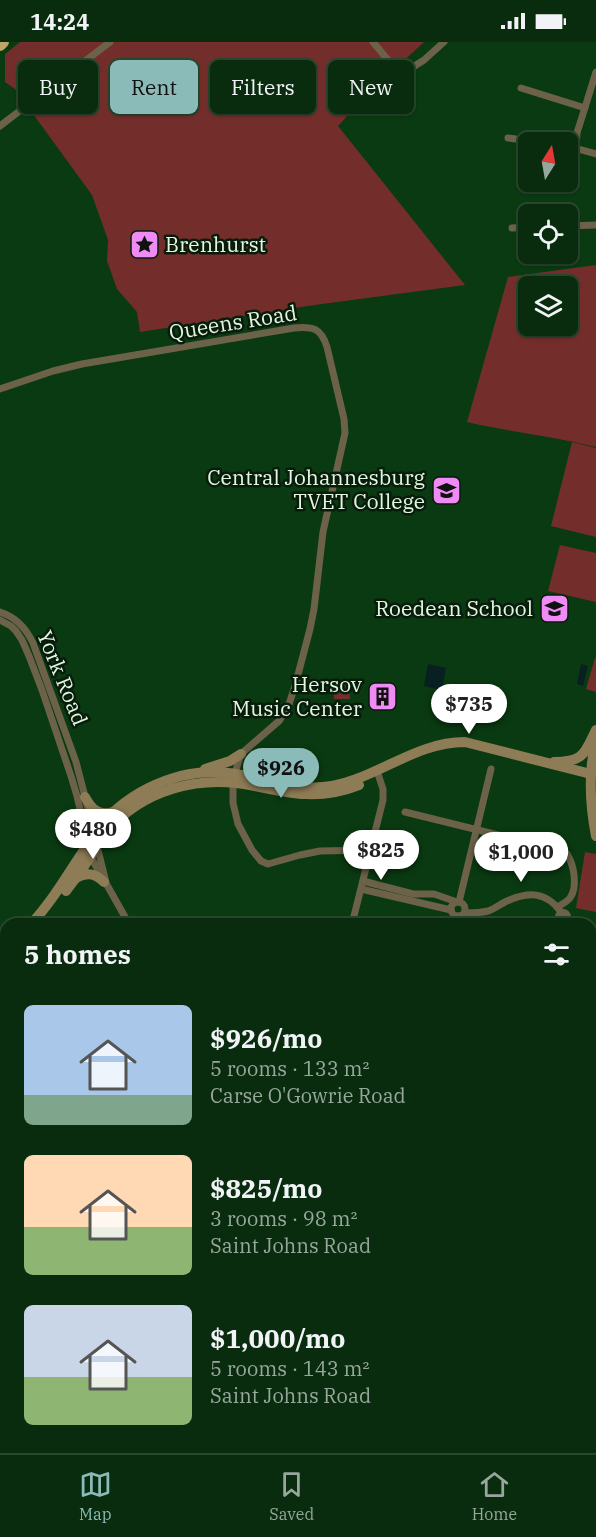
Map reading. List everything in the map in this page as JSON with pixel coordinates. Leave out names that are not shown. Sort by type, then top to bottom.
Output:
[{"type":"main road","points":[[545,762],[567,762],[577,759],[585,751],[596,730]]},
{"type":"main road","points":[[589,774],[596,741]]},
{"type":"main road","points":[[193,773],[256,778],[291,786],[321,787],[379,774],[409,755],[434,746],[465,742],[589,774],[594,780],[596,836]]},
{"type":"main road","points":[[44,918],[76,878],[92,846],[120,818],[146,800],[192,783],[234,778],[289,794],[318,795],[347,790],[433,752],[460,748],[589,774]]},
{"type":"main road","points":[[85,797],[95,811],[103,814],[113,812],[148,789],[240,756],[256,778]]},
{"type":"main road","points":[[36,918],[92,846],[113,812]]},
{"type":"main road","points":[[76,878],[90,873],[105,884]]},
{"type":"street","points":[[0,126],[110,42]]},
{"type":"street","points":[[373,42],[402,74],[444,42]]},
{"type":"street","points":[[577,132],[596,72]]},
{"type":"street","points":[[521,88],[585,108]]},
{"type":"street","points":[[508,138],[518,139]]},
{"type":"street","points":[[578,149],[596,154]]},
{"type":"street","points":[[578,226],[596,225]]},
{"type":"street","points":[[512,228],[518,228]]},
{"type":"street","name":"Queens Road","points":[[0,389],[82,364],[294,328],[309,327],[322,334],[345,428],[344,442],[323,532],[310,629],[288,707],[279,721],[240,756]]},
{"type":"street","name":"York Road","points":[[0,612],[12,617],[29,633],[78,768],[92,846],[105,884]]},
{"type":"street","name":"York Road","points":[[0,620],[11,626],[22,640],[42,690],[105,884],[125,918]]},
{"type":"street","points":[[240,756],[234,778],[233,803],[238,824],[252,850],[261,861],[268,864],[320,850],[371,850]]},
{"type":"street","points":[[69,770],[78,768]]},
{"type":"street","points":[[453,918],[453,904],[458,902],[491,769]]},
{"type":"street","points":[[354,918],[383,800],[379,774]]},
{"type":"street","points":[[405,812],[526,842]]},
{"type":"street","points":[[541,846],[567,854],[573,867],[573,892],[567,901],[557,906]]},
{"type":"street","points":[[362,885],[417,895],[434,894],[465,906],[465,913]]},
{"type":"street","points":[[362,885],[460,916],[465,913],[487,911],[528,894],[542,896],[557,906],[562,913],[559,918]]},
{"type":"shaded area","points":[[20,42],[424,42],[405,60],[328,60],[328,114],[349,114],[338,126],[465,285],[307,306],[140,332],[137,312],[117,289],[107,261],[108,240],[92,195],[33,114],[98,114],[98,60],[18,60],[18,93],[5,82],[5,54]]},
{"type":"shaded area","points":[[596,265],[596,447],[467,422],[508,277]]},
{"type":"shaded area","points":[[572,442],[596,448],[596,537],[551,526]]},
{"type":"shaded area","points":[[560,545],[596,553],[596,602],[548,591]]},
{"type":"shaded area","points":[[596,658],[596,692],[586,689]]},
{"type":"shaded area","points":[[333,680],[348,680],[350,699],[334,699]]},
{"type":"shaded area","points":[[585,852],[596,854],[596,912],[576,908]]},
{"type":"water","points":[[428,664],[446,668],[442,690],[424,686]]},
{"type":"water","points":[[581,664],[588,666],[583,686],[577,684]]},
{"type":"place","name":"Brenhurst","points":[[144,245]]},
{"type":"place","name":"Central Johannesburg TVET College","points":[[446,490]]},
{"type":"place","name":"Roedean School","points":[[554,609]]},
{"type":"place","name":"Hersov Music Center","points":[[383,697]]}]
